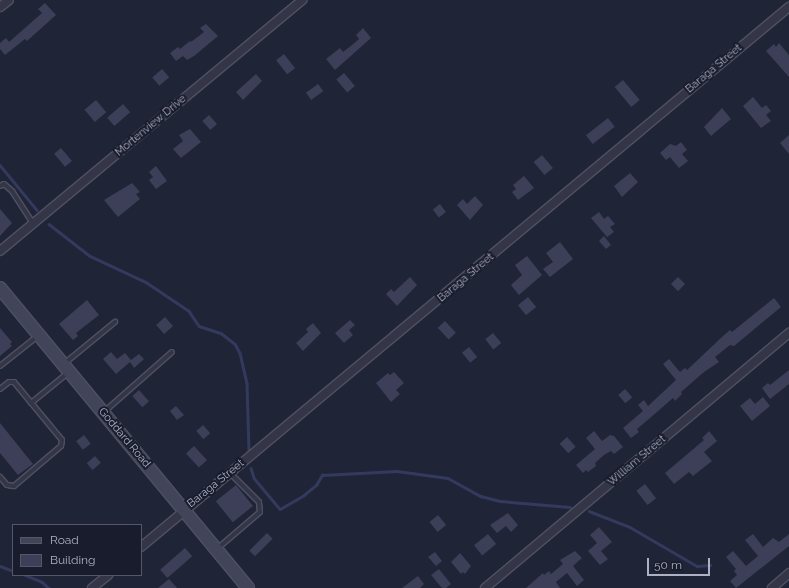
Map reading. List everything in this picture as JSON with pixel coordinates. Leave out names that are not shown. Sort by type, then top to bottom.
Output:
[{"type":"main road","name":"Goddard Road","points":[[0,288],[248,588]]},
{"type":"street","points":[[0,7],[9,0]]},
{"type":"street","name":"Mortenview Drive","points":[[0,251],[302,0]]},
{"type":"street","name":"Baraga Street","points":[[142,546],[789,6]]},
{"type":"street","name":"William Street","points":[[485,588],[789,333]]},
{"type":"street","points":[[772,588],[789,573]]},
{"type":"street","points":[[92,588],[107,576]]},
{"type":"lane","points":[[0,186],[4,184],[8,186],[34,223]]},
{"type":"lane","points":[[31,403],[115,322]]},
{"type":"lane","points":[[0,366],[39,335]]},
{"type":"lane","points":[[103,412],[172,352]]},
{"type":"lane","points":[[0,389],[9,382],[14,382],[62,440],[61,446],[14,486],[7,485],[0,477]]},
{"type":"lane","points":[[216,550],[260,512],[259,502],[230,473]]},
{"type":"building","points":[[45,3],[56,15],[27,41],[25,39],[5,55],[0,49],[0,43],[6,38],[9,42],[42,13],[38,9]]},
{"type":"building","points":[[206,24],[218,36],[194,56],[187,60],[183,56],[176,61],[170,53],[178,47],[180,49],[204,32],[200,28]]},
{"type":"building","points":[[363,28],[371,38],[335,70],[326,59],[340,48],[343,52],[352,45],[359,39],[356,35]]},
{"type":"building","points":[[779,43],[789,55],[789,77],[766,51],[774,44],[776,47]]},
{"type":"building","points":[[284,54],[295,68],[287,74],[276,60]]},
{"type":"building","points":[[162,69],[169,77],[159,86],[152,78]]},
{"type":"building","points":[[344,73],[355,86],[347,92],[336,79]]},
{"type":"building","points":[[256,74],[262,81],[243,100],[236,92]]},
{"type":"building","points":[[623,80],[640,100],[631,107],[615,87]]},
{"type":"building","points":[[318,84],[323,91],[311,100],[306,93]]},
{"type":"building","points":[[753,97],[762,108],[766,105],[771,111],[766,115],[771,121],[761,128],[743,106]]},
{"type":"building","points":[[96,100],[106,112],[95,122],[85,110]]},
{"type":"building","points":[[123,104],[130,112],[114,126],[107,118]]},
{"type":"building","points":[[722,108],[731,119],[711,136],[704,127]]},
{"type":"building","points":[[209,115],[217,124],[210,130],[202,121]]},
{"type":"building","points":[[608,118],[615,127],[593,144],[586,135]]},
{"type":"building","points":[[190,129],[201,142],[181,158],[173,149],[183,141],[179,135]]},
{"type":"building","points":[[789,135],[789,154],[780,143]]},
{"type":"building","points":[[681,142],[687,150],[682,154],[688,161],[679,168],[670,157],[666,160],[660,153],[670,144],[676,146]]},
{"type":"building","points":[[61,148],[72,161],[65,167],[54,154]]},
{"type":"building","points":[[542,155],[553,168],[545,175],[534,162]]},
{"type":"building","points":[[156,166],[167,181],[156,189],[149,180],[153,177],[149,172]]},
{"type":"building","points":[[630,173],[638,182],[622,197],[614,186]]},
{"type":"building","points":[[524,176],[534,188],[518,200],[512,192],[516,189],[513,185]]},
{"type":"building","points":[[132,183],[140,192],[136,194],[140,199],[118,217],[104,200]]},
{"type":"building","points":[[475,196],[483,205],[470,220],[457,205],[463,199],[467,204]]},
{"type":"building","points":[[440,204],[446,212],[439,217],[433,209]]},
{"type":"building","points":[[0,209],[12,223],[0,236]]},
{"type":"building","points":[[599,212],[604,219],[608,216],[615,224],[610,227],[614,232],[607,237],[591,218]]},
{"type":"building","points":[[604,236],[611,245],[606,249],[599,241]]},
{"type":"building","points":[[560,242],[573,259],[550,277],[543,269],[553,262],[546,253]]},
{"type":"building","points":[[527,256],[542,275],[519,295],[511,285],[522,275],[515,265]]},
{"type":"building","points":[[410,277],[417,285],[397,306],[386,294],[391,289],[394,292]]},
{"type":"building","points":[[678,277],[685,284],[678,291],[671,284]]},
{"type":"building","points":[[528,297],[536,307],[526,315],[518,305]]},
{"type":"building","points":[[774,298],[781,307],[734,346],[730,345],[715,357],[719,362],[704,372],[681,392],[682,394],[675,401],[673,398],[637,429],[639,432],[631,438],[623,428],[643,411],[638,405],[644,400],[648,406],[676,380],[663,364],[669,359],[680,372],[685,368],[687,370],[730,330],[732,332]]},
{"type":"building","points":[[87,300],[99,315],[76,333],[78,336],[73,340],[59,324]]},
{"type":"building","points":[[165,317],[173,326],[164,334],[156,325]]},
{"type":"building","points":[[350,320],[355,325],[349,330],[353,335],[344,343],[335,333]]},
{"type":"building","points":[[445,321],[456,333],[449,340],[438,328]]},
{"type":"building","points":[[313,323],[321,333],[303,351],[296,343],[308,332],[306,329]]},
{"type":"building","points":[[0,328],[12,342],[10,344],[12,346],[0,356]]},
{"type":"building","points":[[493,333],[501,343],[493,349],[485,339]]},
{"type":"building","points":[[469,347],[477,357],[470,363],[462,353]]},
{"type":"building","points":[[111,352],[117,359],[125,353],[131,360],[139,354],[144,359],[134,368],[130,362],[116,374],[103,359]]},
{"type":"building","points":[[789,370],[789,384],[770,399],[762,388],[768,383],[770,385]]},
{"type":"building","points":[[394,372],[404,383],[396,390],[400,394],[391,402],[376,383],[388,373],[390,375]]},
{"type":"building","points":[[625,389],[632,397],[625,403],[618,395]]},
{"type":"building","points":[[139,390],[149,401],[142,407],[132,396]]},
{"type":"building","points":[[763,397],[770,406],[752,421],[740,406],[750,398],[755,404]]},
{"type":"building","points":[[176,406],[184,415],[177,420],[170,411]]},
{"type":"building","points":[[0,423],[33,464],[18,475],[0,453]]},
{"type":"building","points":[[203,425],[210,433],[203,439],[196,431]]},
{"type":"building","points":[[594,431],[602,441],[610,435],[614,436],[623,447],[614,454],[611,451],[604,455],[595,463],[596,466],[588,472],[586,470],[583,473],[576,465],[595,449],[586,438]]},
{"type":"building","points":[[709,431],[717,441],[704,452],[712,461],[693,476],[689,472],[674,484],[665,473],[704,440],[702,438]]},
{"type":"building","points":[[84,435],[91,444],[83,450],[76,441]]},
{"type":"building","points":[[567,437],[576,447],[568,453],[560,444]]},
{"type":"building","points":[[194,446],[207,460],[199,467],[186,454]]},
{"type":"building","points":[[95,456],[101,463],[93,470],[87,463]]},
{"type":"building","points":[[645,484],[656,498],[647,505],[636,491]]},
{"type":"building","points":[[236,485],[253,506],[233,522],[216,501]]},
{"type":"building","points":[[508,513],[518,525],[511,532],[506,526],[497,533],[490,525]]},
{"type":"building","points":[[438,515],[446,525],[438,532],[429,522]]},
{"type":"building","points":[[599,527],[612,542],[601,551],[608,559],[600,565],[588,551],[597,543],[590,535]]},
{"type":"building","points":[[267,533],[273,539],[255,556],[249,551]]},
{"type":"building","points":[[488,534],[496,544],[482,555],[474,545]]},
{"type":"building","points":[[753,534],[763,547],[773,538],[779,542],[789,534],[789,546],[736,588],[730,581],[737,575],[734,571],[736,569],[726,557],[733,551],[746,566],[758,556],[745,540]]},
{"type":"building","points":[[185,548],[192,556],[167,578],[160,570]]},
{"type":"building","points":[[575,551],[582,558],[573,566],[584,580],[577,586],[567,573],[556,582],[560,588],[526,588],[543,573],[544,575],[549,571],[551,574],[563,564],[560,560]]},
{"type":"building","points":[[435,552],[442,561],[436,566],[428,557]]},
{"type":"building","points":[[460,553],[471,566],[465,574],[463,572],[461,574],[451,562]]},
{"type":"building","points":[[439,569],[451,584],[446,588],[442,588],[431,575]]},
{"type":"building","points":[[418,576],[424,584],[420,588],[402,588]]},
{"type":"building","points":[[169,579],[177,588],[158,588]]},
{"type":"waterway","points":[[0,165],[37,210]]},
{"type":"waterway","points":[[49,224],[90,256],[146,282],[189,311],[199,326],[221,333],[235,344],[240,353],[247,383],[249,450]]},
{"type":"waterway","points":[[251,468],[254,478],[280,509],[304,495],[316,485],[322,475],[397,471],[448,478],[481,496],[500,501],[570,507]]},
{"type":"waterway","points":[[589,511],[630,527],[697,566],[710,565]]},
{"type":"waterway","points":[[0,566],[12,571]]},
{"type":"waterway","points":[[27,576],[42,582],[49,588]]}]
